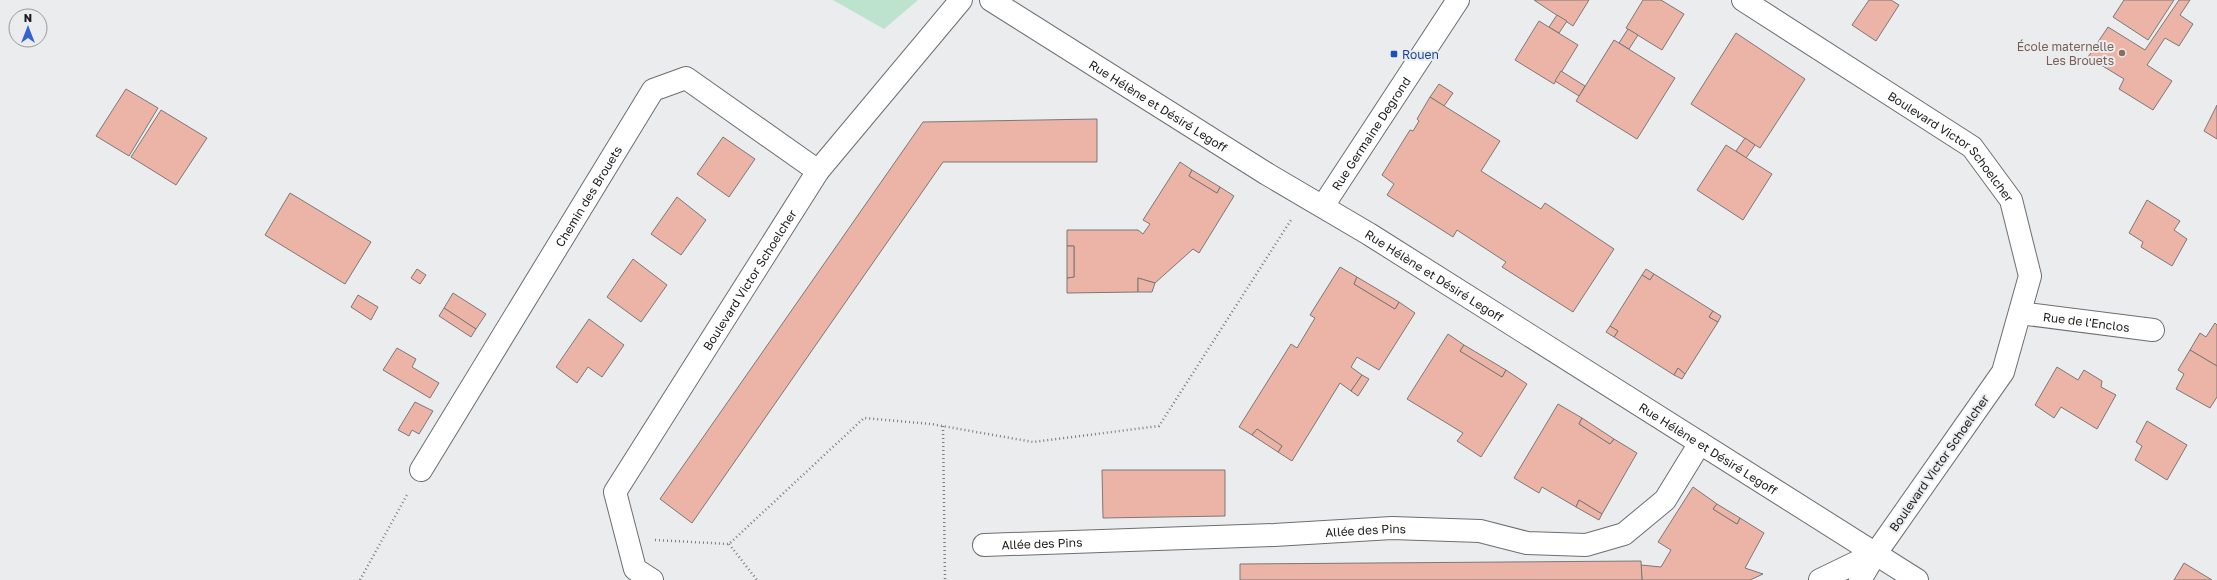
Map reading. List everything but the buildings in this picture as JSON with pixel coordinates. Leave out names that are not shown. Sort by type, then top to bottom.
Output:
[{"type":"street","name":"Boulevard Victor Schoelcher","points":[[652,580],[635,569],[615,492],[818,171],[961,0]]},
{"type":"street","name":"Rue Hélène et Désiré Legoff","points":[[991,0],[1261,170],[1315,201],[1700,443],[1814,517],[1876,553],[1917,580]]},
{"type":"street","name":"Rue Germaine Degrond","points":[[1315,201],[1458,0]]},
{"type":"street","name":"Boulevard Victor Schoelcher","points":[[1743,0],[1972,147],[2011,200],[2030,276],[2003,372],[1876,553],[1820,580]]},
{"type":"street","name":"Chemin des Brouets","points":[[421,470],[653,90],[686,78],[818,171]]},
{"type":"street","name":"Rue de l'Enclos","points":[[2020,313],[2153,330]]},
{"type":"street","name":"Allée des Pins","points":[[984,545],[1274,535],[1392,528],[1480,531],[1527,543],[1586,545],[1624,534],[1665,500],[1700,443]]},
{"type":"street","points":[[1860,580],[1876,553]]},
{"type":"path","points":[[627,539],[729,544],[864,418],[942,426],[1033,442],[1158,426],[1315,201]]},
{"type":"path","points":[[942,426],[945,580]]},
{"type":"path","points":[[360,580],[421,470]]},
{"type":"path","points":[[729,544],[756,580]]},
{"type":"green space","points":[[833,0],[918,0],[884,29]]},
{"type":"place","name":"École maternelle Les Brouets","points":[[2122,53]]},
{"type":"place","name":"Rouen","points":[[1394,54]]}]
